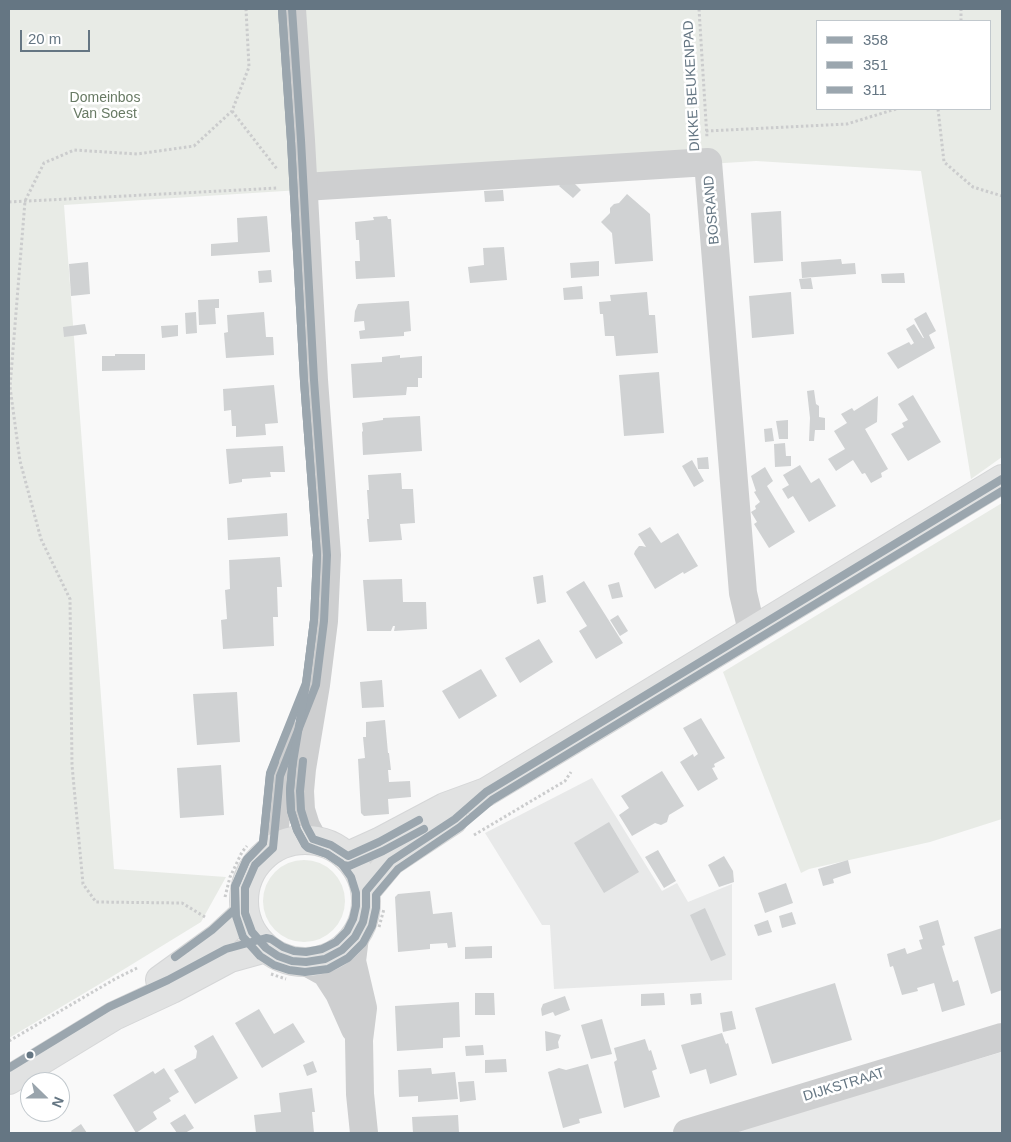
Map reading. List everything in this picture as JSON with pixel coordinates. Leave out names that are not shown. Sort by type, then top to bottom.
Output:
[{"type":"main road","points":[[366,890],[391,862],[455,819],[486,792],[1002,479]]},
{"type":"main road","points":[[348,856],[379,842],[444,807],[486,792]]},
{"type":"main road","points":[[9,1080],[114,1016],[218,938],[245,888],[262,845],[313,839],[331,845],[348,856],[360,872],[366,890],[366,907],[362,922],[355,936],[342,950],[299,971],[292,961],[278,956],[267,960],[230,958],[172,989],[114,1016]]},
{"type":"main road","points":[[234,909],[252,932],[267,960]]},
{"type":"street","points":[[292,9],[327,555],[324,621],[300,791],[301,810],[313,839]]},
{"type":"street","name":"BOSRAND","points":[[304,187],[708,162],[743,593],[752,631]]},
{"type":"street","points":[[262,845],[280,776],[316,686]]},
{"type":"street","points":[[355,936],[352,961],[363,1008],[359,1040],[360,1094],[364,1133]]},
{"type":"street","points":[[299,971],[326,973],[339,993],[359,1040]]},
{"type":"street","name":"DIJKSTRAAT","points":[[687,1133],[1002,1037]]},
{"type":"path","points":[[212,921],[182,903],[96,902],[83,884],[72,765],[70,599],[41,539],[20,461],[10,387],[25,201],[44,163],[74,150],[137,154],[194,146],[232,111],[249,67],[246,9]]},
{"type":"path","name":"DIKKE BEUKENPAD","points":[[699,9],[708,162]]},
{"type":"path","points":[[706,131],[847,124],[893,110]]},
{"type":"path","points":[[938,110],[944,162],[974,187],[1002,196]]},
{"type":"path","points":[[232,111],[280,174],[304,187]]},
{"type":"path","points":[[9,202],[304,187]]},
{"type":"path","points":[[234,909],[230,876],[242,852],[262,845]]},
{"type":"path","points":[[267,960],[299,971]]},
{"type":"path","points":[[9,1041],[115,979],[144,965]]},
{"type":"shaded area","points":[[592,778],[662,891],[677,883],[688,902],[732,884],[732,980],[554,989],[550,925],[542,925],[485,833]]},
{"type":"shaded area","points":[[1002,1052],[1002,1133],[729,1133]]},
{"type":"green space","name":"Domeinbos Van Soest","points":[[9,9],[1002,9],[1002,457],[971,479],[921,171],[756,161],[64,205],[114,869],[226,877],[201,922],[9,1038]]},
{"type":"green space","points":[[1002,503],[1002,819],[930,842],[809,869],[801,873],[723,672]]},
{"type":"green space","points":[[304,860],[320,863],[333,872],[342,885],[345,901],[342,917],[333,930],[320,939],[304,942],[288,939],[275,930],[266,917],[263,901],[266,885],[275,872],[288,863]]},
{"type":"building","points":[[568,177],[581,190],[573,198],[559,186]]},
{"type":"building","points":[[503,190],[504,201],[485,202],[484,191]]},
{"type":"building","points":[[627,194],[650,214],[653,261],[615,264],[612,233],[601,222],[610,213],[610,208],[614,204],[619,203]]},
{"type":"building","points":[[781,211],[783,261],[754,263],[751,213]]},
{"type":"building","points":[[267,216],[270,252],[211,256],[211,244],[238,242],[237,218]]},
{"type":"building","points":[[387,216],[388,219],[391,219],[395,277],[356,279],[355,261],[360,261],[359,240],[356,240],[355,222],[374,220],[373,217]]},
{"type":"building","points":[[504,247],[507,280],[470,283],[468,267],[484,265],[483,248]]},
{"type":"building","points":[[841,259],[842,264],[855,263],[856,274],[802,278],[801,262]]},
{"type":"building","points":[[599,261],[599,276],[571,278],[570,263]]},
{"type":"building","points":[[88,262],[90,294],[71,296],[69,264]]},
{"type":"building","points":[[271,270],[272,282],[259,283],[258,271]]},
{"type":"building","points":[[904,273],[905,283],[882,283],[881,274]]},
{"type":"building","points":[[811,278],[813,289],[801,289],[799,279]]},
{"type":"building","points":[[582,286],[583,299],[564,300],[563,288]]},
{"type":"building","points":[[647,292],[649,315],[655,315],[658,353],[616,356],[614,336],[605,336],[603,314],[600,314],[599,302],[611,301],[610,295]]},
{"type":"building","points":[[791,292],[794,334],[752,338],[749,296]]},
{"type":"building","points":[[219,299],[219,308],[215,308],[216,324],[199,325],[198,300]]},
{"type":"building","points":[[409,301],[411,331],[404,332],[404,336],[360,339],[359,331],[365,330],[364,321],[354,322],[358,304]]},
{"type":"building","points":[[196,312],[197,333],[186,334],[185,313]]},
{"type":"building","points":[[264,312],[266,337],[273,337],[274,355],[226,358],[224,333],[228,332],[227,315]]},
{"type":"building","points":[[926,312],[936,331],[929,335],[935,348],[898,369],[887,353],[909,342],[911,345],[914,343],[906,329],[914,324],[924,338],[914,319]]},
{"type":"building","points":[[85,324],[87,334],[64,337],[63,327]]},
{"type":"building","points":[[178,325],[178,336],[162,338],[161,326]]},
{"type":"building","points":[[115,354],[145,354],[145,370],[102,371],[102,356],[115,356]]},
{"type":"building","points":[[400,355],[400,358],[422,356],[422,378],[418,378],[418,387],[407,387],[406,395],[353,398],[351,364],[382,362],[382,357]]},
{"type":"building","points":[[659,372],[664,433],[624,436],[619,375]]},
{"type":"building","points":[[274,385],[278,423],[265,424],[266,435],[236,437],[236,426],[232,426],[231,410],[224,411],[223,389]]},
{"type":"building","points":[[814,390],[816,404],[819,406],[819,417],[825,418],[825,430],[815,430],[814,441],[809,441],[810,418],[807,391]]},
{"type":"building","points":[[913,395],[941,442],[908,461],[891,434],[904,427],[902,423],[908,420],[898,404]]},
{"type":"building","points":[[878,396],[877,422],[865,429],[888,469],[881,473],[882,477],[871,483],[865,473],[862,474],[853,460],[836,471],[828,459],[845,449],[834,431],[847,423],[841,414],[852,408],[854,411]]},
{"type":"building","points":[[420,416],[422,451],[363,455],[362,423],[383,420],[383,418]]},
{"type":"building","points":[[788,420],[788,439],[779,439],[776,421]]},
{"type":"building","points":[[772,428],[774,441],[765,442],[764,429]]},
{"type":"building","points":[[785,443],[786,456],[791,456],[791,466],[775,467],[774,444]]},
{"type":"building","points":[[283,446],[285,472],[270,472],[271,477],[242,479],[242,482],[229,484],[226,449]]},
{"type":"building","points":[[708,457],[709,469],[698,469],[697,458]]},
{"type":"building","points":[[692,460],[704,481],[694,487],[682,466]]},
{"type":"building","points":[[800,465],[811,483],[819,478],[836,506],[809,522],[793,496],[788,499],[782,489],[789,485],[783,475]]},
{"type":"building","points":[[765,467],[773,481],[767,486],[795,532],[769,548],[754,524],[757,522],[751,512],[756,509],[755,506],[760,502],[754,492],[756,491],[751,476]]},
{"type":"building","points":[[401,473],[402,489],[413,489],[415,523],[400,524],[402,540],[369,542],[367,519],[369,519],[368,475]]},
{"type":"building","points":[[287,513],[288,536],[228,540],[227,518]]},
{"type":"building","points":[[650,527],[661,543],[678,533],[698,566],[684,574],[683,572],[655,589],[634,554],[639,546],[646,547],[638,534]]},
{"type":"building","points":[[280,557],[282,587],[277,587],[278,617],[273,617],[274,646],[223,649],[221,620],[227,619],[225,590],[230,589],[229,560]]},
{"type":"building","points":[[543,575],[546,602],[537,604],[533,577]]},
{"type":"building","points":[[402,579],[403,602],[426,602],[427,629],[394,631],[395,626],[393,626],[391,631],[367,631],[363,580]]},
{"type":"building","points":[[584,581],[623,643],[596,659],[579,631],[587,626],[566,592]]},
{"type":"building","points":[[619,582],[623,597],[612,599],[608,585]]},
{"type":"building","points":[[618,615],[628,631],[620,636],[610,620]]},
{"type":"building","points":[[539,639],[553,662],[520,683],[505,658]]},
{"type":"building","points":[[481,669],[497,696],[459,719],[442,691]]},
{"type":"building","points":[[382,680],[384,707],[362,708],[360,682]]},
{"type":"building","points":[[237,692],[240,742],[197,745],[193,694]]},
{"type":"building","points":[[701,718],[725,758],[714,764],[715,767],[712,768],[718,779],[698,791],[680,762],[693,754],[694,757],[698,754],[683,728]]},
{"type":"building","points":[[385,720],[391,770],[388,770],[389,782],[410,781],[411,797],[388,799],[389,814],[364,816],[361,813],[358,759],[365,758],[363,737],[366,737],[366,722]]},
{"type":"building","points":[[221,765],[224,815],[180,818],[177,768]]},
{"type":"building","points":[[662,771],[684,806],[669,815],[667,822],[661,825],[655,823],[632,836],[619,815],[629,808],[621,796]]},
{"type":"building","points":[[609,822],[639,872],[604,893],[574,843]]},
{"type":"building","points":[[658,850],[676,881],[664,888],[645,857]]},
{"type":"building","points":[[724,856],[733,871],[734,882],[719,887],[708,865]]},
{"type":"building","points":[[848,860],[851,873],[833,879],[834,883],[823,886],[818,869]]},
{"type":"building","points":[[786,883],[793,903],[765,913],[758,893]]},
{"type":"building","points":[[430,891],[433,914],[452,912],[456,947],[448,948],[447,943],[430,944],[430,949],[398,952],[395,897],[398,894]]},
{"type":"building","points":[[705,908],[726,955],[711,961],[690,915]]},
{"type":"building","points":[[792,912],[796,924],[782,928],[779,916]]},
{"type":"building","points":[[768,920],[772,932],[758,936],[754,925]]},
{"type":"building","points":[[938,920],[945,945],[942,946],[953,982],[958,980],[965,1005],[942,1012],[934,983],[917,988],[918,991],[902,995],[893,966],[890,967],[887,954],[905,948],[907,954],[922,949],[919,940],[923,939],[919,926]]},
{"type":"building","points":[[1002,928],[1002,990],[991,994],[974,937]]},
{"type":"building","points":[[492,946],[492,958],[465,959],[465,947]]},
{"type":"building","points":[[835,983],[852,1040],[772,1064],[755,1008]]},
{"type":"building","points":[[475,993],[494,993],[495,1015],[475,1015]]},
{"type":"building","points":[[664,993],[665,1005],[641,1006],[641,994]]},
{"type":"building","points":[[701,993],[702,1004],[691,1005],[690,994]]},
{"type":"building","points":[[565,996],[570,1010],[555,1016],[553,1012],[542,1016],[541,1009],[543,1004]]},
{"type":"building","points":[[459,1002],[460,1037],[443,1038],[443,1048],[397,1051],[395,1006]]},
{"type":"building","points":[[259,1009],[274,1034],[293,1023],[305,1042],[262,1068],[235,1023]]},
{"type":"building","points":[[732,1011],[736,1029],[723,1032],[720,1013]]},
{"type":"building","points":[[602,1019],[612,1054],[591,1059],[581,1025]]},
{"type":"building","points":[[545,1031],[561,1035],[558,1042],[559,1048],[546,1051]]},
{"type":"building","points":[[722,1033],[726,1044],[728,1043],[737,1075],[710,1084],[706,1069],[690,1074],[681,1045]]},
{"type":"building","points":[[213,1035],[238,1078],[195,1104],[174,1070],[196,1058],[197,1051],[194,1046]]},
{"type":"building","points":[[645,1039],[657,1069],[652,1071],[660,1097],[624,1108],[614,1062],[617,1060],[614,1048]]},
{"type":"building","points":[[483,1045],[484,1055],[466,1056],[465,1046]]},
{"type":"building","points":[[506,1059],[507,1072],[485,1073],[485,1060]]},
{"type":"building","points":[[313,1061],[317,1072],[307,1076],[303,1065]]},
{"type":"building","points":[[588,1064],[602,1113],[579,1119],[580,1123],[563,1128],[548,1072],[559,1068],[566,1070]]},
{"type":"building","points":[[164,1068],[179,1092],[169,1098],[171,1101],[153,1112],[157,1119],[136,1133],[113,1095],[153,1071],[155,1074]]},
{"type":"building","points":[[431,1068],[432,1074],[455,1072],[458,1099],[418,1102],[418,1096],[399,1097],[398,1070]]},
{"type":"building","points":[[474,1081],[476,1100],[460,1102],[458,1082]]},
{"type":"building","points":[[312,1088],[315,1112],[312,1112],[314,1133],[256,1133],[254,1115],[281,1112],[279,1093]]},
{"type":"building","points":[[185,1114],[194,1128],[185,1133],[177,1133],[170,1123]]},
{"type":"building","points":[[458,1115],[459,1133],[413,1133],[412,1117]]},
{"type":"building","points":[[81,1124],[87,1133],[72,1133],[71,1131]]},
{"type":"transit line","name":"358","points":[[292,9],[314,380],[327,555],[324,621],[316,685],[280,776],[273,848],[255,865],[245,888],[245,913],[252,932],[266,948],[278,956],[292,961],[306,962],[325,959],[342,950],[355,937],[363,922],[366,907],[366,891],[391,861],[455,819],[486,792],[1002,479]]},
{"type":"transit line","name":"351","points":[[282,10],[304,381],[317,555],[314,620],[306,683],[270,773],[263,843],[247,859],[235,887],[236,916],[243,937],[260,956],[274,965],[289,970],[305,972],[328,969],[348,958],[363,943],[372,926],[376,908],[376,895],[398,869],[460,827],[492,800],[1002,491]]},
{"type":"transit line","name":"311","points":[[9,1068],[109,1007],[168,980],[226,949],[266,938],[294,951],[306,952],[322,949],[336,942],[347,931],[353,919],[356,893],[351,877],[341,863],[327,854],[306,846],[297,830],[291,811],[292,768],[314,620],[317,555],[304,381],[282,10]]},
{"type":"transit line","name":"351","points":[[293,760],[290,791],[291,811],[297,830],[308,848],[327,854],[343,865],[349,866],[383,851],[424,829]]},
{"type":"transit line","name":"358","points":[[303,761],[300,791],[301,810],[313,839],[331,845],[348,856],[379,842],[419,820]]},
{"type":"transit line","name":"311","points":[[175,957],[212,930],[235,909],[235,886],[246,861],[263,843],[270,775],[275,762]]}]
